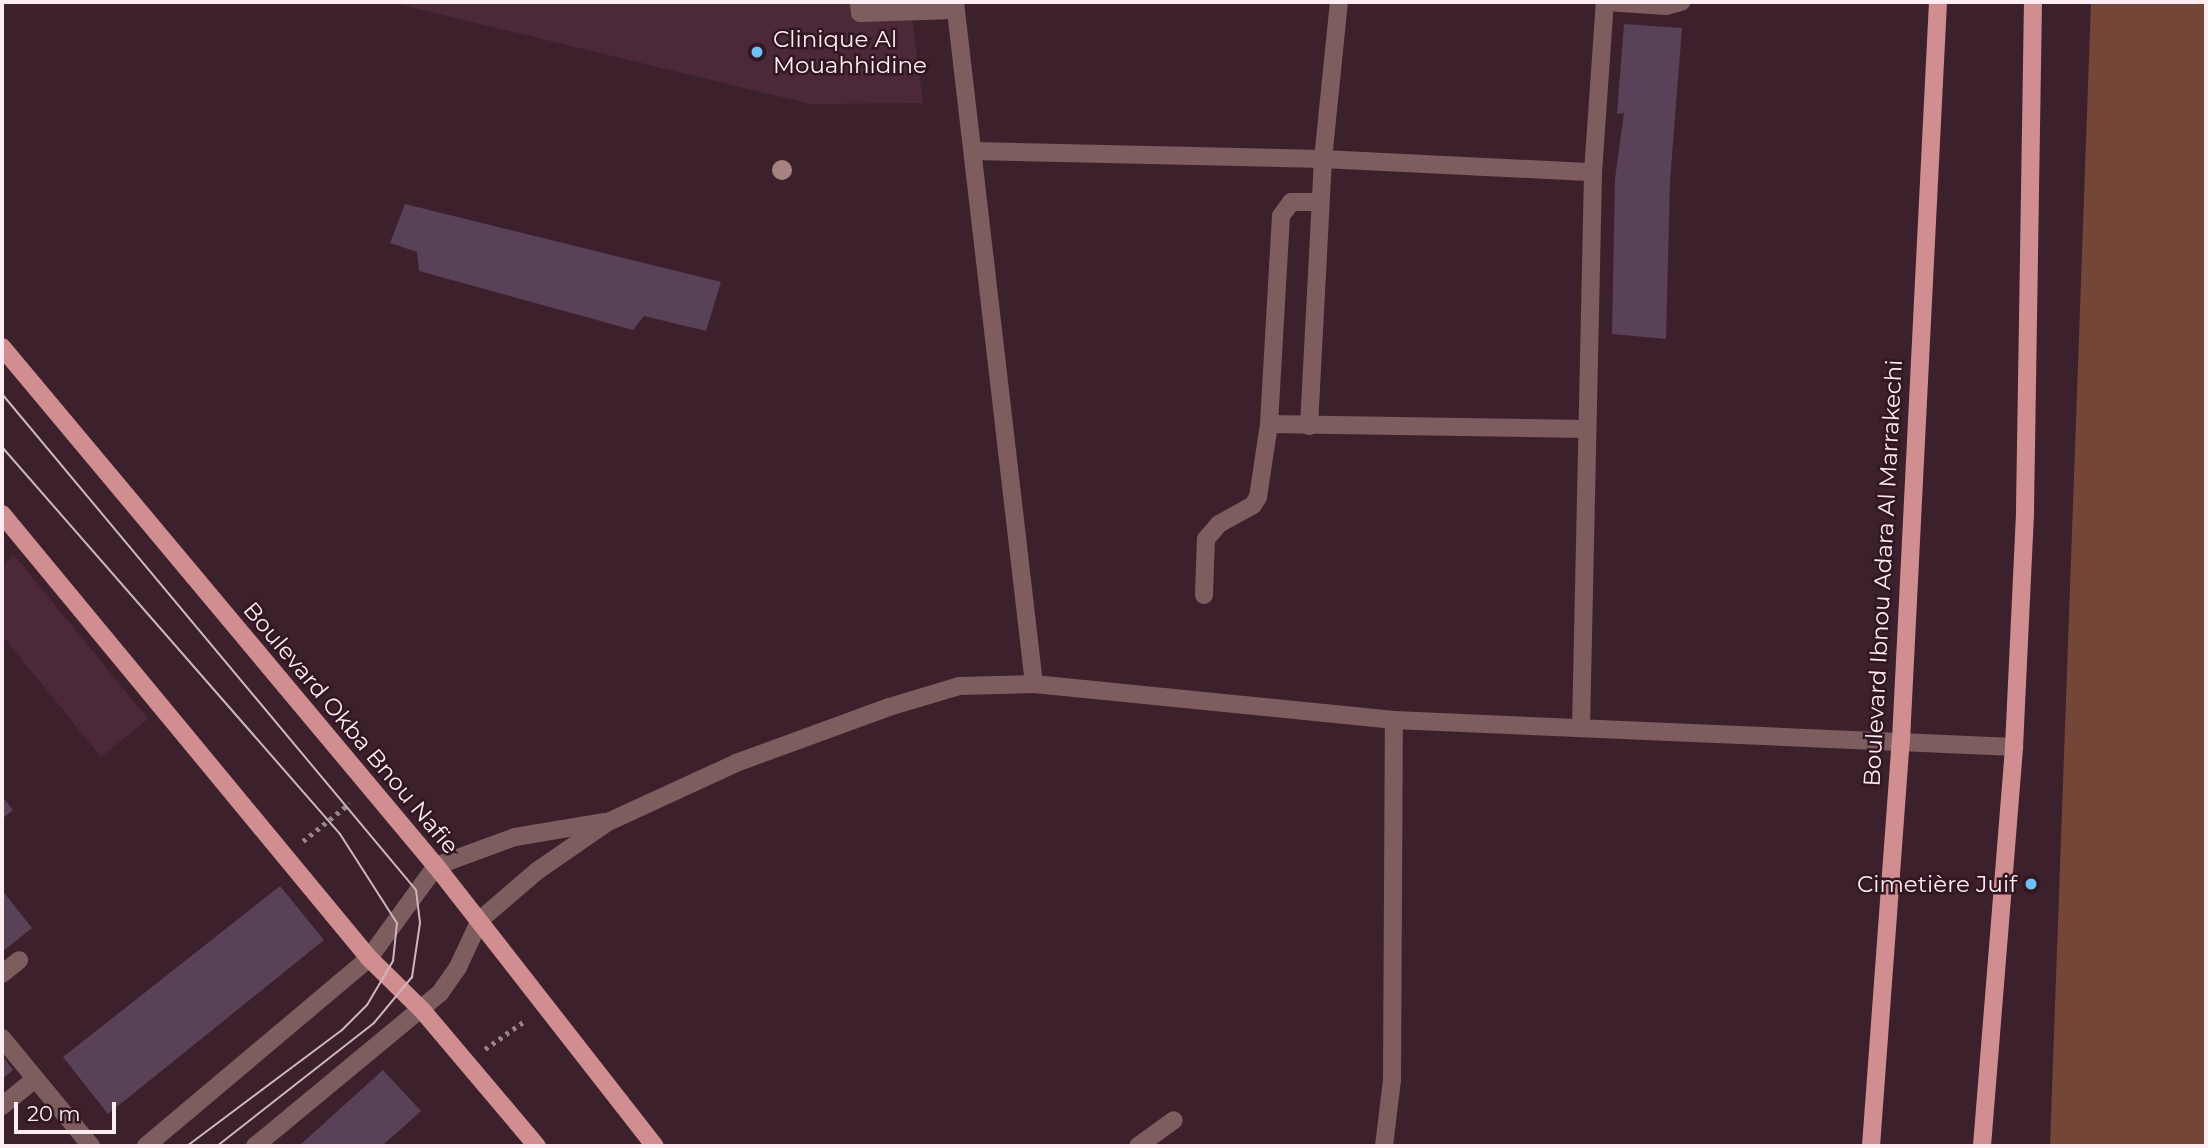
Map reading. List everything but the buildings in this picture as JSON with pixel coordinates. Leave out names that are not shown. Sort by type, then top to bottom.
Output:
[{"type":"main road","name":"Boulevard Ibnou Adara Al Marrakechi","points":[[1871,1146],[1901,740],[1938,2]]},
{"type":"main road","points":[[1982,1146],[2014,747],[2025,510],[2033,2]]},
{"type":"main road","name":"Boulevard Okba Bnou Nafie","points":[[2,347],[367,789],[436,866],[655,1146]]},
{"type":"main road","points":[[2,514],[369,958],[422,1010],[537,1146]]},
{"type":"street","points":[[859,2],[860,13],[955,6],[1034,684]]},
{"type":"street","points":[[1309,426],[1323,159],[1339,2]]},
{"type":"street","points":[[1581,728],[1593,172],[1605,2],[1666,6],[1681,2]]},
{"type":"street","points":[[974,151],[1323,159],[1593,172]]},
{"type":"street","points":[[1204,595],[1206,539],[1219,524],[1253,505],[1258,497],[1269,424],[1281,216],[1291,202],[1320,202]]},
{"type":"street","points":[[1269,424],[1586,429]]},
{"type":"street","points":[[255,1146],[422,1010],[458,967],[480,920],[537,871],[608,822],[736,763],[889,707],[959,686],[1034,684],[1394,720],[2014,747]]},
{"type":"street","points":[[1384,1146],[1392,1080],[1394,720]]},
{"type":"street","points":[[146,1146],[369,958],[436,866],[515,837],[608,822]]},
{"type":"street","points":[[2,974],[19,960]]},
{"type":"street","points":[[2,1038],[91,1146]]},
{"type":"street","points":[[2,1106],[35,1079]]},
{"type":"street","points":[[1138,1146],[1174,1120]]},
{"type":"path","points":[[284,856],[367,789]]},
{"type":"path","points":[[466,1062],[544,1007]]},
{"type":"shaded area","name":"Clinique Al Mouahhidine","points":[[389,2],[910,2],[923,103],[811,104]]},
{"type":"shaded area","points":[[2091,2],[2206,2],[2206,1146],[2050,1146]]},
{"type":"shaded area","points":[[14,555],[148,719],[101,757],[2,635],[2,565]]},
{"type":"tram line","points":[[2,394],[416,890],[420,923],[412,977],[374,1023],[217,1146]]},
{"type":"tram line","points":[[2,447],[340,834],[397,923],[393,961],[367,1005],[342,1030],[187,1146]]},
{"type":"place","name":"Clinique Al Mouahhidine","points":[[757,52]]},
{"type":"place","name":"Cimetière Juif","points":[[2031,884]]}]
